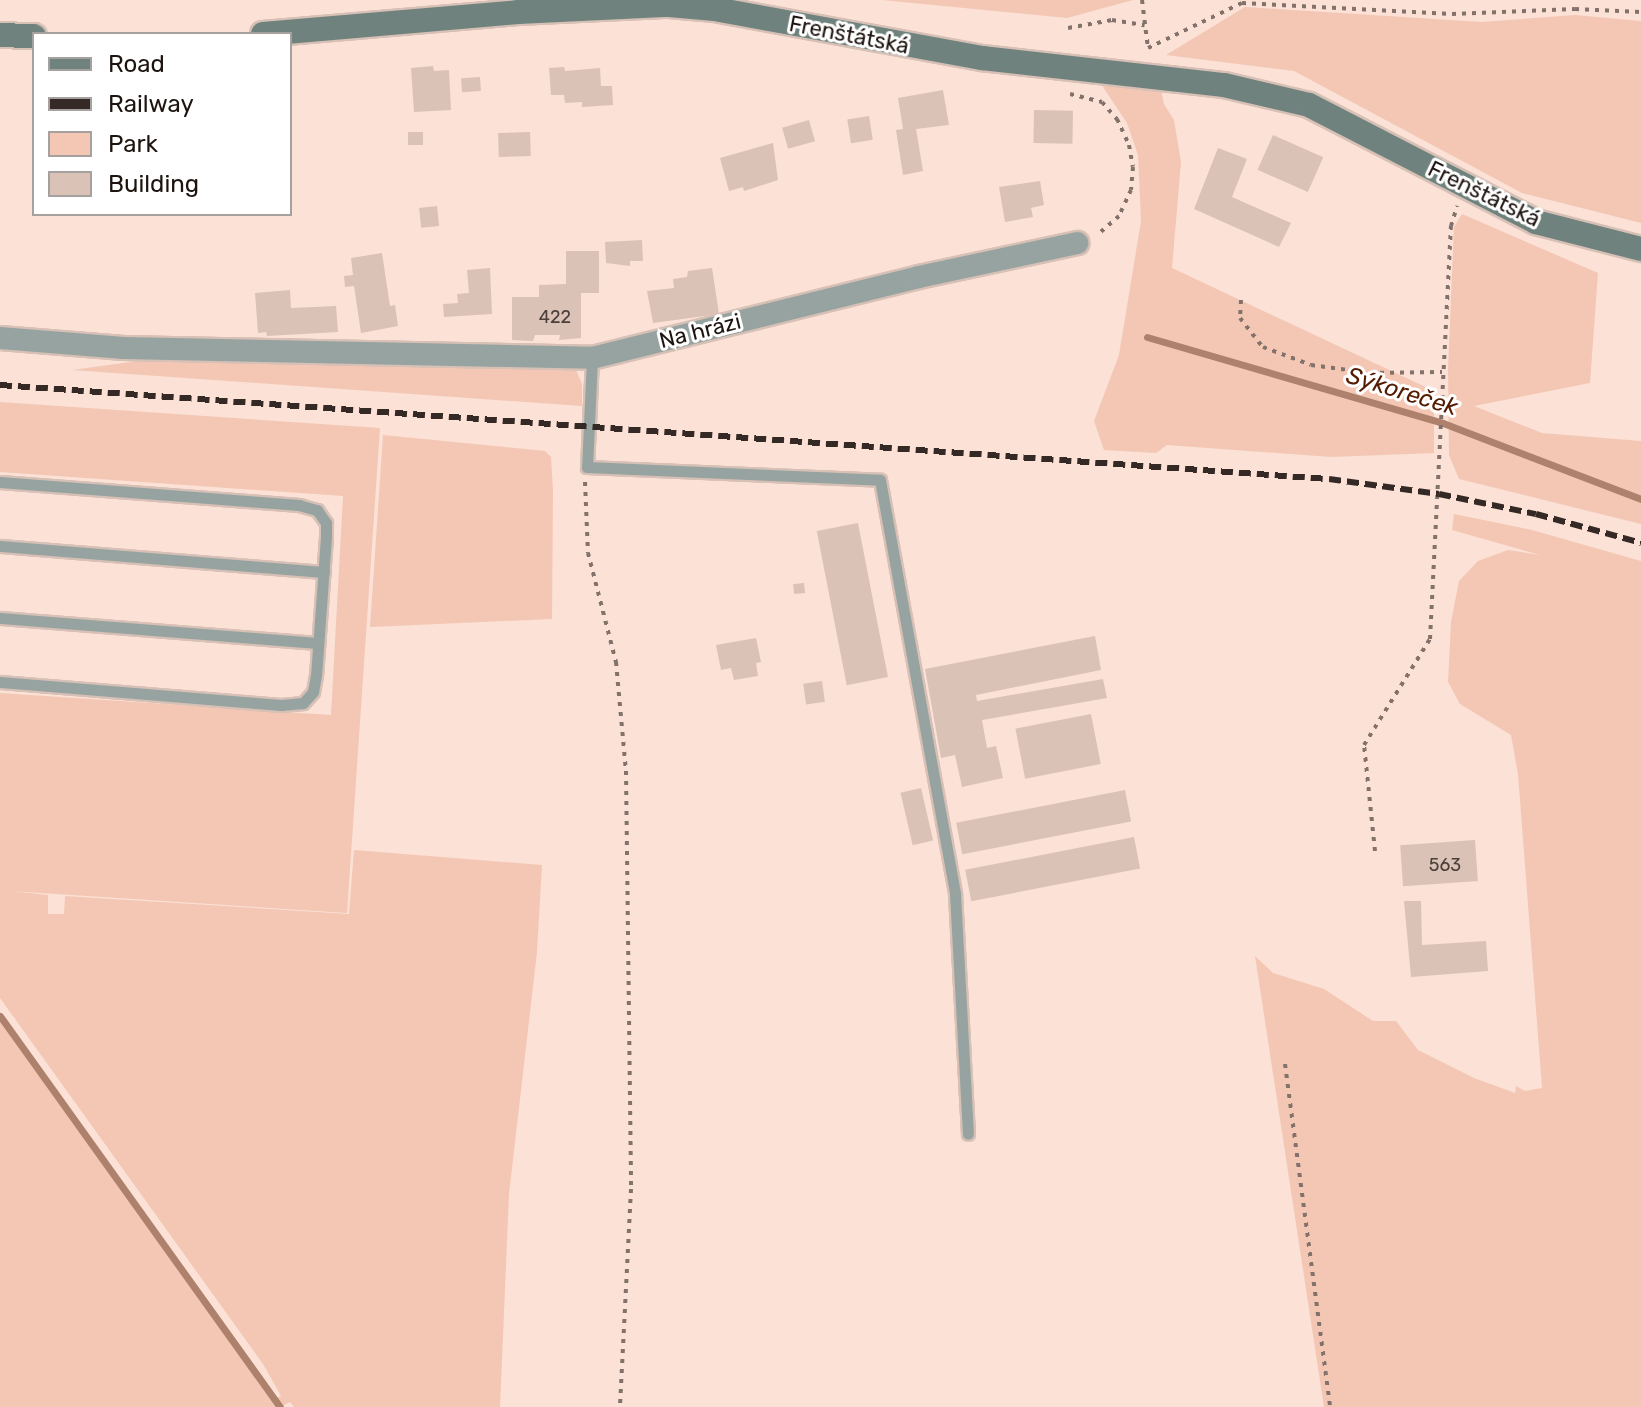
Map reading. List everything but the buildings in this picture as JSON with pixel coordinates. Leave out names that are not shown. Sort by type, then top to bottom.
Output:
[{"type":"main road","name":"Frenštátská","points":[[286,32],[518,12],[669,5],[715,9],[982,58],[1224,85],[1309,105],[1536,222],[1641,249]]},
{"type":"main road","points":[[0,35],[32,36]]},
{"type":"street","name":"Na hrázi","points":[[0,338],[124,348],[592,358],[919,277],[1077,243]]},
{"type":"lane","points":[[592,358],[587,467],[880,480],[907,646],[955,894],[968,1134]]},
{"type":"lane","points":[[0,482],[299,505],[317,510],[326,523],[313,692],[303,703],[281,705],[0,682]]},
{"type":"lane","points":[[0,546],[324,572]]},
{"type":"lane","points":[[0,618],[318,643]]},
{"type":"path","points":[[1142,0],[1149,75]]},
{"type":"path","points":[[1148,48],[1242,3],[1452,14],[1575,9],[1641,12]]},
{"type":"path","points":[[1068,28],[1112,20],[1145,25]]},
{"type":"path","points":[[1058,92],[1102,102],[1117,119],[1129,145],[1133,167],[1131,190],[1119,216],[1100,233],[1077,243]]},
{"type":"path","points":[[1375,851],[1364,745],[1430,639],[1451,226],[1466,188]]},
{"type":"path","points":[[1241,300],[1240,318],[1263,347],[1311,365],[1370,373],[1442,372]]},
{"type":"path","points":[[587,467],[584,499],[588,553],[616,662],[626,771],[631,1189],[620,1407]]},
{"type":"path","points":[[1285,1064],[1330,1407]]},
{"type":"green space","points":[[882,0],[1133,0],[1067,18]]},
{"type":"green space","points":[[1245,7],[1482,22],[1575,15],[1641,21],[1641,223],[1522,193],[1294,71],[1166,55]]},
{"type":"green space","points":[[1101,84],[1161,90],[1164,104],[1174,120],[1181,162],[1172,268],[1434,391],[1434,453],[1331,457],[1167,445],[1156,453],[1104,450],[1094,421],[1119,355],[1141,221],[1138,155],[1127,123]]},
{"type":"green space","points":[[1462,214],[1598,273],[1590,383],[1474,406],[1542,433],[1641,441],[1641,524],[1459,479],[1449,455],[1448,369],[1454,227]]},
{"type":"green space","points":[[189,354],[574,365],[582,384],[582,406],[72,370]]},
{"type":"green space","points":[[0,402],[380,428],[347,913],[10,891],[48,895],[48,914],[64,914],[65,896],[349,914],[354,850],[542,865],[537,952],[509,1194],[500,1407],[294,1407],[290,1402],[280,1407],[0,1407],[0,1019],[272,1400],[281,1396],[263,1364],[0,998],[0,693],[331,715],[343,496],[0,472]]},
{"type":"green space","points":[[383,435],[545,451],[551,457],[552,619],[370,627]]},
{"type":"green space","points":[[1454,514],[1532,530],[1641,561],[1641,1407],[1324,1407],[1255,956],[1273,973],[1324,989],[1373,1021],[1396,1021],[1418,1050],[1474,1078],[1515,1093],[1516,1086],[1525,1091],[1542,1088],[1518,774],[1511,735],[1460,704],[1448,682],[1451,622],[1459,581],[1478,561],[1508,550],[1540,555],[1452,530]]},
{"type":"waterway","name":"Sýkoreček","points":[[1147,337],[1443,423],[1641,499]]},
{"type":"waterway","points":[[0,1016],[280,1407]]},
{"type":"railway","points":[[0,385],[1329,479],[1439,494],[1536,514],[1641,543]]}]
